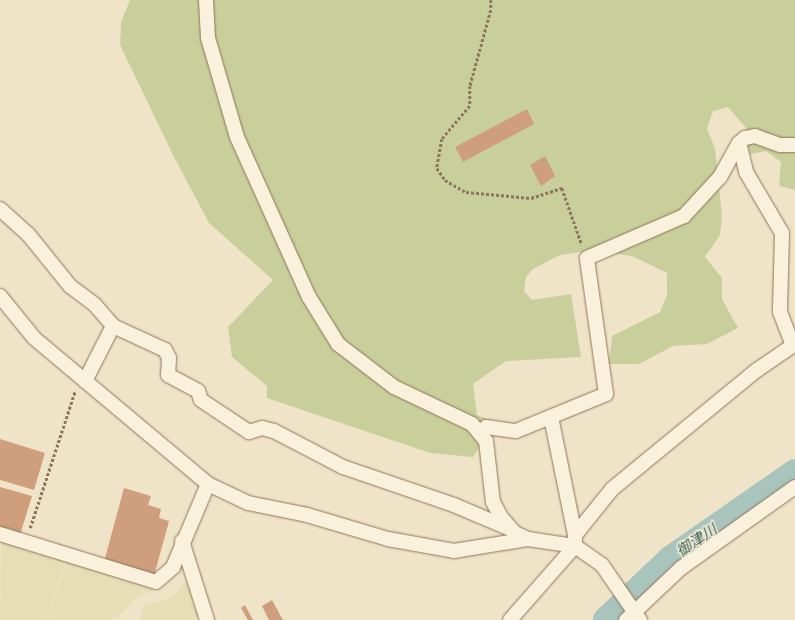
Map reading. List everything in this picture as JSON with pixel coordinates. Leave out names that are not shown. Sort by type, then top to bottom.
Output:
[{"type":"street","points":[[206,0],[208,38],[237,137],[309,298],[338,344],[394,387],[472,424],[480,433],[488,454],[493,502],[515,533]]},
{"type":"street","points":[[480,433],[486,427],[516,431],[606,394],[587,258],[684,216],[720,177],[739,143],[755,136],[780,145],[795,146]]},
{"type":"street","points":[[510,620],[575,541],[612,489],[757,370],[794,345],[780,312],[782,233],[746,172],[739,143]]},
{"type":"street","points":[[0,209],[28,234],[70,286],[95,305],[113,326],[165,350],[169,358],[168,375],[198,391],[201,400],[249,432],[262,428],[274,431],[343,467],[454,505],[528,539]]},
{"type":"street","points":[[0,296],[34,338],[82,379],[208,484],[248,503],[454,551],[528,539],[575,541]]},
{"type":"street","points":[[82,379],[113,326]]},
{"type":"street","points":[[551,417],[575,541],[610,574],[633,614],[681,568],[795,488]]},
{"type":"street","points":[[0,534],[156,582],[173,567],[182,541],[208,484]]},
{"type":"street","points":[[182,541],[207,620]]},
{"type":"path","points":[[491,0],[491,10],[470,86],[470,106],[442,140],[437,168],[445,180],[466,192],[531,198],[562,188],[587,258]]},
{"type":"path","points":[[26,542],[82,379]]},
{"type":"shaded area","points":[[1,539],[66,559],[47,620],[0,620]]},
{"type":"shaded area","points":[[67,559],[158,588],[133,600],[122,613],[110,620],[48,620]]},
{"type":"shaded area","points":[[190,581],[202,614],[192,620],[139,620],[145,605],[173,597],[184,583]]},
{"type":"green space","points":[[130,0],[795,0],[795,190],[779,186],[781,162],[766,151],[750,154],[746,128],[728,107],[713,111],[707,129],[715,148],[722,216],[720,235],[705,257],[722,278],[722,299],[738,328],[707,344],[673,346],[639,364],[609,364],[612,336],[660,312],[667,295],[667,273],[632,256],[595,250],[560,255],[533,269],[526,277],[524,291],[532,300],[571,294],[581,357],[506,361],[473,384],[477,415],[487,419],[489,432],[473,457],[430,453],[267,398],[267,386],[232,357],[228,327],[273,280],[209,223],[173,155],[120,45],[121,22]]},
{"type":"building","points":[[527,109],[534,124],[463,162],[455,147]]},
{"type":"building","points":[[545,156],[555,176],[541,186],[530,165]]},
{"type":"building","points":[[0,439],[45,453],[34,490],[0,480]]},
{"type":"building","points":[[0,487],[32,496],[20,535],[0,529]]},
{"type":"building","points":[[124,488],[151,496],[148,505],[161,509],[159,518],[169,521],[154,576],[104,562]]},
{"type":"building","points":[[272,600],[283,620],[269,620],[262,606]]},
{"type":"building","points":[[245,605],[253,620],[248,620],[241,608]]},
{"type":"waterway","name":"御津川","points":[[606,620],[670,559],[795,472]]}]
